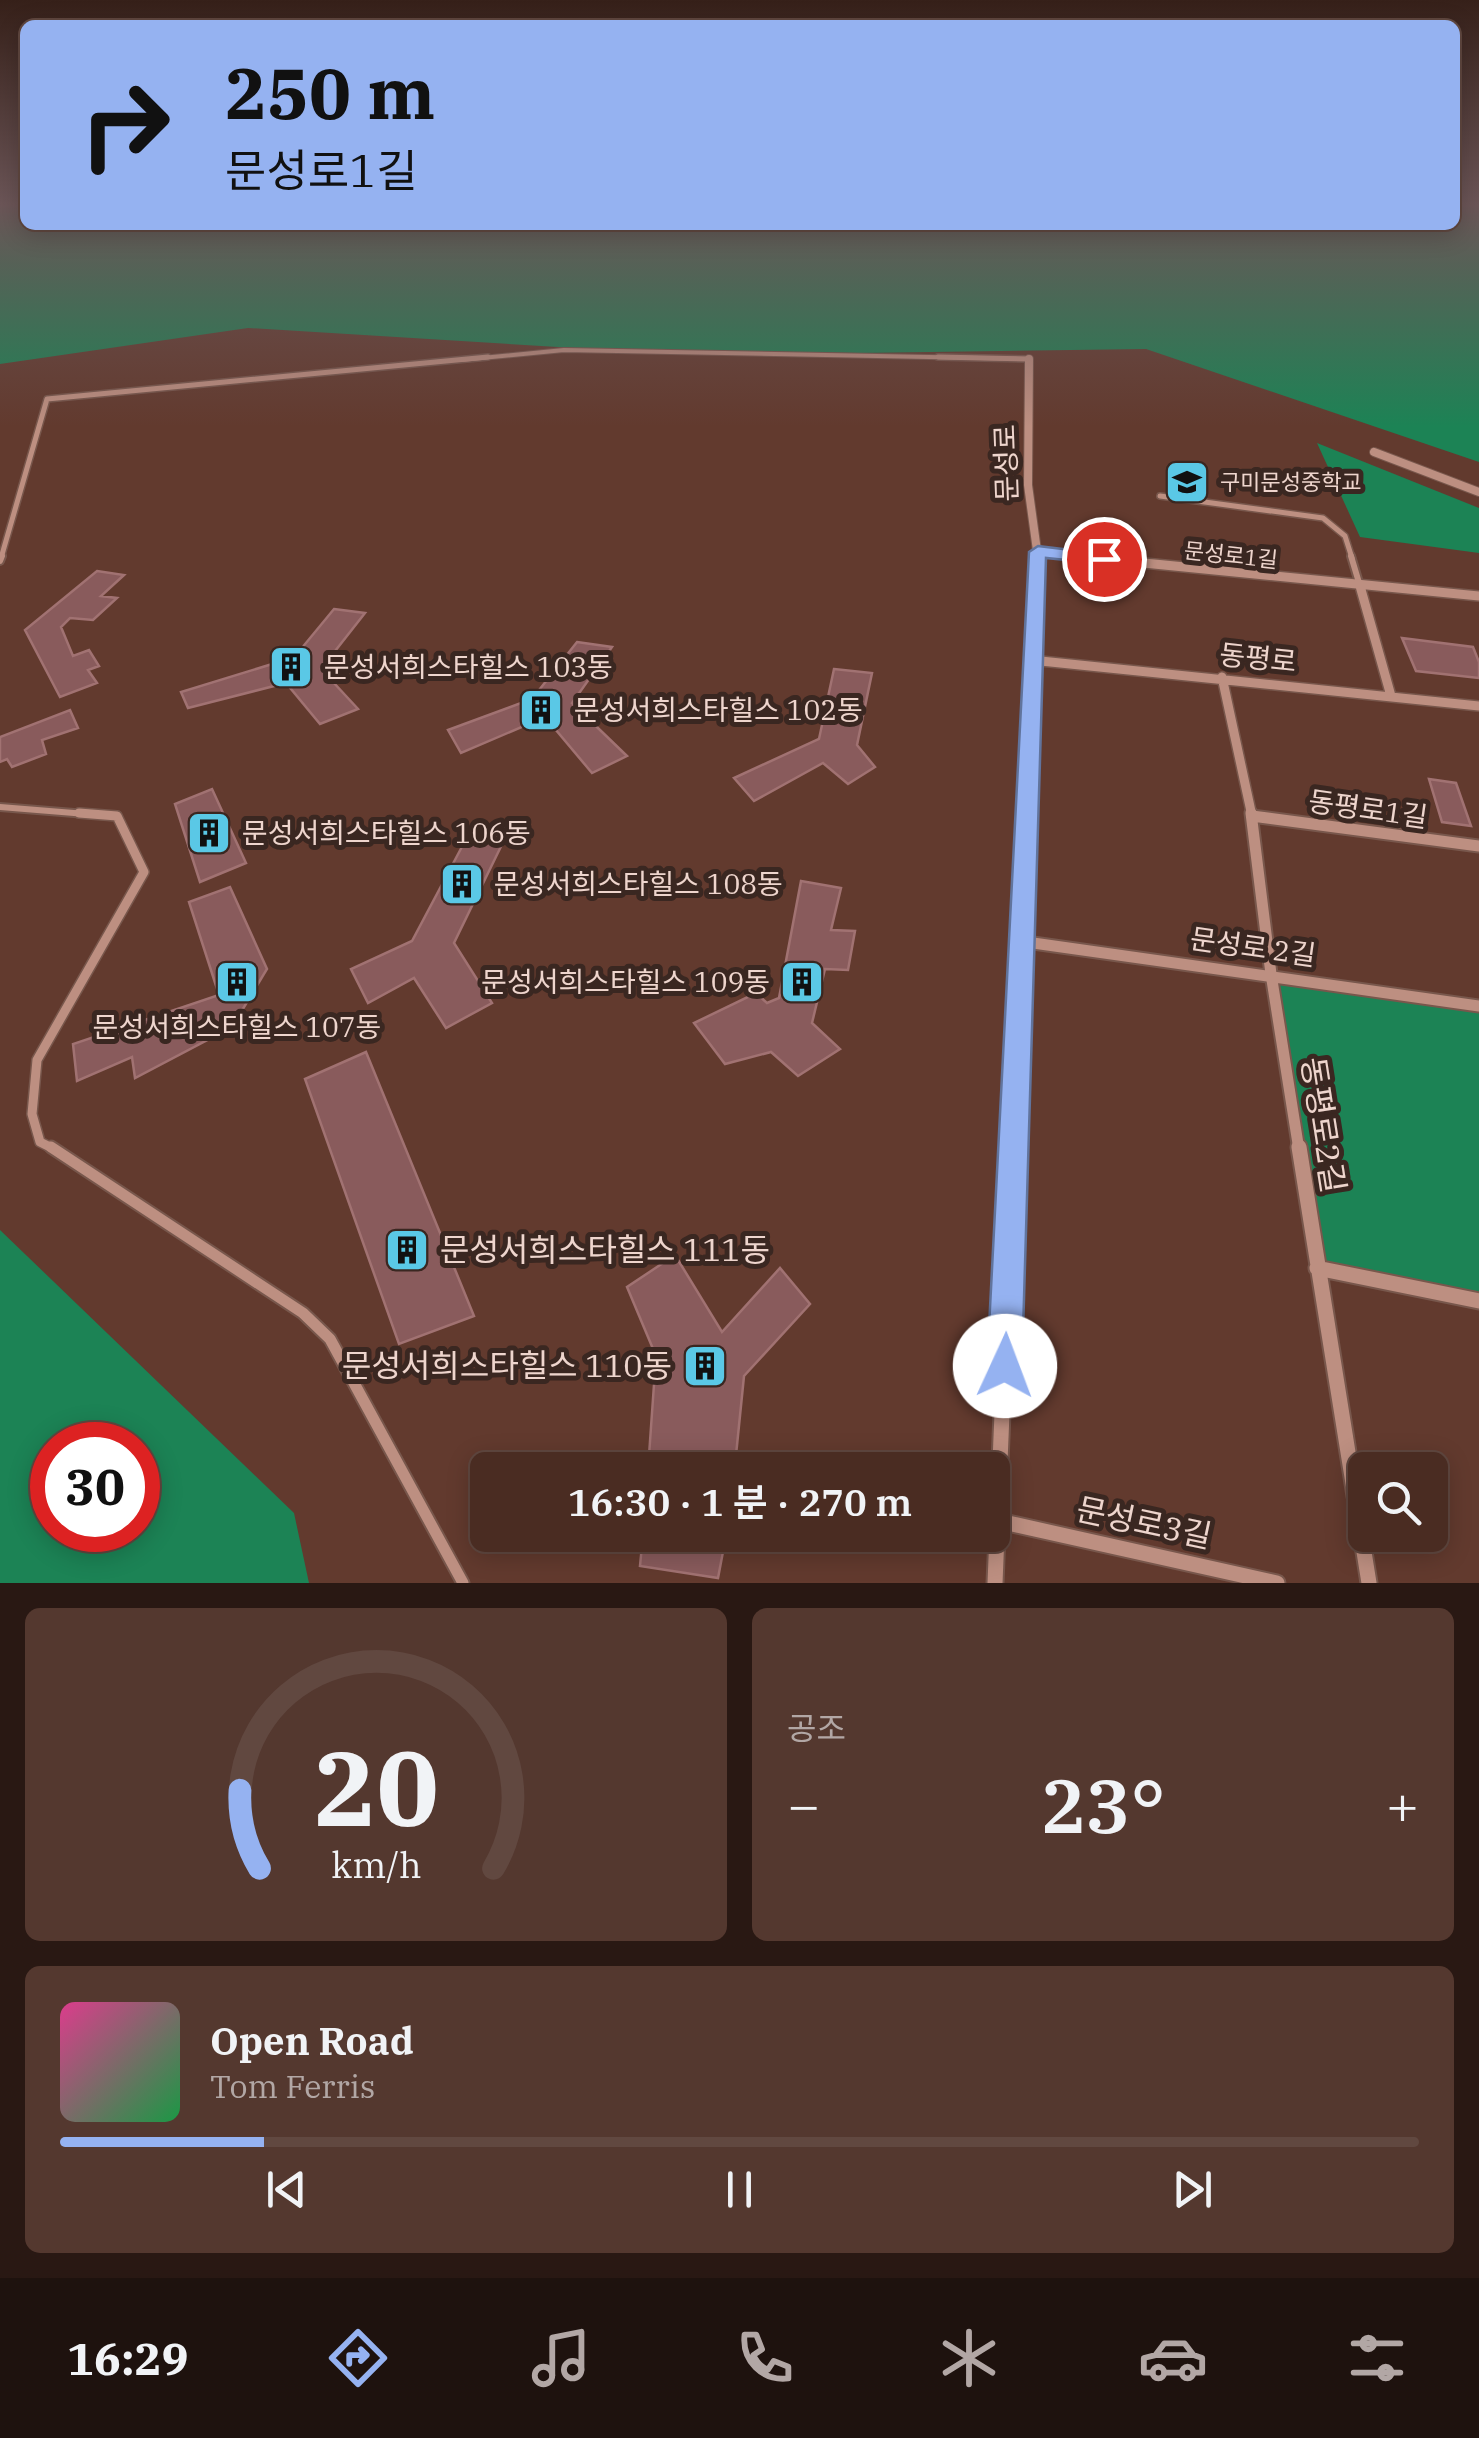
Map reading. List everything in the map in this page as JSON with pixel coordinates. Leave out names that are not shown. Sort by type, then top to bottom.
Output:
[{"type":"street","name":"문성로","points":[[1002,1452],[1038,552],[1028,484],[1030,360]]},
{"type":"street","points":[[1374,452],[1479,492]]},
{"type":"street","name":"문성로1길","points":[[1038,552],[1479,596]]},
{"type":"street","points":[[1360,586],[1390,696]]},
{"type":"street","name":"동평로","points":[[1031,660],[1479,706]]},
{"type":"street","name":"동평로2길","points":[[1222,677],[1252,816],[1271,974],[1369,1583]]},
{"type":"street","name":"동평로1길","points":[[1252,816],[1479,846]]},
{"type":"street","name":"문성로 2길","points":[[1020,941],[1479,1006]]},
{"type":"street","points":[[1316,1268],[1479,1300]]},
{"type":"street","name":"문성로3길","points":[[1010,1523],[1276,1583]]},
{"type":"street","name":"문성로","points":[[995,1583],[998,1552]]},
{"type":"lane","points":[[0,561],[47,399],[564,350],[1030,360]]},
{"type":"lane","points":[[1160,496],[1322,518],[1346,536],[1360,586]]},
{"type":"lane","points":[[0,806],[117,816],[144,872],[38,1060],[32,1114],[40,1142],[72,1158],[303,1313],[330,1339],[463,1583]]},
{"type":"green space","points":[[0,280],[1479,280],[1479,462],[1146,349],[859,353],[591,349],[248,328],[0,364]]},
{"type":"green space","points":[[1317,443],[1479,508],[1479,553],[1360,537]]},
{"type":"green space","points":[[1271,974],[1479,1006],[1479,1301],[1317,1268]]},
{"type":"green space","points":[[0,1230],[294,1513],[309,1583],[0,1583]]},
{"type":"building","points":[[97,571],[124,575],[101,596],[117,598],[93,620],[70,618],[61,627],[73,656],[89,650],[99,666],[88,670],[97,683],[60,697],[25,630]]},
{"type":"building","name":"문성서희스타힐스 103동","points":[[334,609],[365,613],[321,669],[358,709],[320,724],[286,683],[188,708],[181,692],[282,661],[287,666]]},
{"type":"building","points":[[1402,638],[1473,647],[1479,662],[1479,678],[1416,671]]},
{"type":"building","name":"문성서희스타힐스 102동","points":[[577,642],[612,647],[572,703],[627,756],[592,773],[545,717],[461,753],[448,730],[532,699]]},
{"type":"building","points":[[834,669],[872,673],[857,745],[875,767],[848,784],[823,763],[754,801],[734,778],[819,739]]},
{"type":"building","points":[[70,710],[78,728],[42,740],[46,754],[12,767],[7,759],[0,762],[0,737]]},
{"type":"building","points":[[1429,779],[1456,783],[1471,826],[1442,822]]},
{"type":"building","name":"문성서희스타힐스 106동","points":[[212,789],[246,863],[200,882],[175,804]]},
{"type":"building","name":"문성서희스타힐스 108동","points":[[474,824],[510,828],[454,943],[492,1003],[446,1028],[414,978],[368,1003],[351,969],[412,941]]},
{"type":"building","name":"문성서희스타힐스 109동","points":[[801,881],[841,888],[831,930],[855,931],[848,970],[825,969],[812,1023],[840,1049],[798,1076],[771,1052],[725,1064],[694,1023],[756,993],[767,1003],[779,998]]},
{"type":"building","name":"문성서희스타힐스 107동","points":[[230,887],[267,969],[232,1027],[135,1078],[132,1057],[77,1081],[73,1044],[219,995],[189,902]]},
{"type":"building","name":"문성서희스타힐스 111동","points":[[366,1052],[474,1316],[399,1344],[305,1079]]},
{"type":"building","name":"문성서희스타힐스 110동","points":[[675,1255],[722,1332],[780,1268],[810,1304],[744,1376],[736,1452],[649,1452],[656,1356],[627,1287]]},
{"type":"building","points":[[641,1552],[723,1552],[718,1578],[640,1566]]},
{"type":"place","name":"구미문성중학교","points":[[1187,482]]},
{"type":"place","name":"문성서희스타힐스 103동","points":[[291,667]]},
{"type":"place","name":"문성서희스타힐스 102동","points":[[541,710]]},
{"type":"place","name":"문성서희스타힐스 106동","points":[[209,833]]},
{"type":"place","name":"문성서희스타힐스 108동","points":[[462,884]]},
{"type":"place","name":"문성서희스타힐스 107동","points":[[237,982]]},
{"type":"place","name":"문성서희스타힐스 109동","points":[[802,982]]},
{"type":"place","name":"문성서희스타힐스 111동","points":[[407,1250]]},
{"type":"place","name":"문성서희스타힐스 110동","points":[[705,1366]]},
{"type":"route","points":[[1005,1366],[1038,552],[1104,559]]}]
